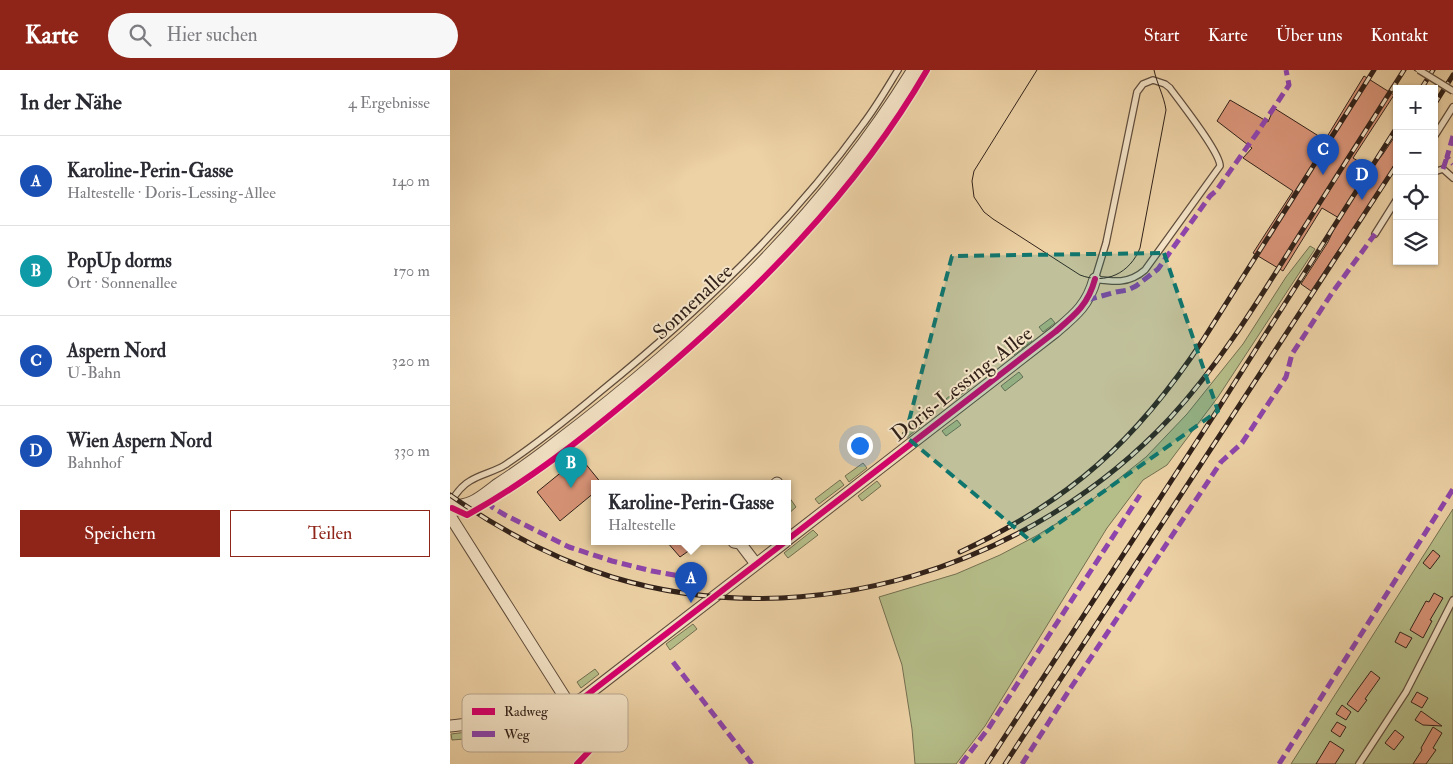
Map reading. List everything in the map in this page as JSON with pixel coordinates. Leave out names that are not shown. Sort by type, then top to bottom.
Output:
[{"type":"street","name":"Sonnenallee","points":[[450,509],[472,504],[528,466],[610,404],[742,287],[799,226],[844,173],[874,133],[915,70]]},
{"type":"street","name":"Doris-Lessing-Allee","points":[[791,537],[1080,311],[1092,290],[1094,279]]},
{"type":"street","points":[[450,516],[564,694]]},
{"type":"street","points":[[740,545],[756,564]]},
{"type":"street","name":"Doris-Lessing-Allee","points":[[588,694],[781,545]]},
{"type":"lane","points":[[450,503],[469,481],[503,466],[536,443],[600,392],[690,315],[732,276],[816,186],[864,123],[898,70]]},
{"type":"lane","points":[[1419,70],[1453,91]]},
{"type":"lane","points":[[1153,80],[1160,81],[1170,88],[1218,156],[1220,166],[1138,276],[1122,282],[1094,279],[1106,243],[1137,92],[1143,84],[1153,80]]},
{"type":"lane","points":[[1438,130],[1453,106]]},
{"type":"lane","points":[[1438,171],[1443,169],[1453,178]]},
{"type":"lane","points":[[1375,234],[1393,205]]},
{"type":"lane","points":[[1361,763],[1406,692],[1453,600]]},
{"type":"lane","points":[[577,764],[588,752]]},
{"type":"highlighted area","points":[[1164,253],[1218,411],[1032,542],[905,436],[952,256]]},
{"type":"green space","points":[[1310,246],[1315,249],[1218,397],[1167,465],[1143,480],[1107,528],[985,726],[956,764],[915,764],[912,729],[902,665],[879,597],[956,574],[1000,555],[1082,508],[1146,457],[1187,414],[1243,344],[1286,277]]},
{"type":"green space","points":[[1051,318],[1055,323],[1043,332],[1039,327]]},
{"type":"green space","points":[[1028,336],[1032,341],[1014,355],[1010,349]]},
{"type":"green space","points":[[1019,372],[1023,377],[1005,391],[1001,386]]},
{"type":"green space","points":[[966,383],[970,388],[950,403],[946,399]]},
{"type":"green space","points":[[957,420],[961,425],[946,436],[942,431]]},
{"type":"green space","points":[[917,422],[920,427],[906,438],[902,433]]},
{"type":"green space","points":[[863,463],[867,468],[849,482],[845,476]]},
{"type":"green space","points":[[840,480],[844,485],[819,504],[815,499]]},
{"type":"green space","points":[[877,481],[881,486],[862,501],[858,496]]},
{"type":"green space","points":[[791,500],[796,507],[791,511]]},
{"type":"green space","points":[[1453,509],[1453,764],[1291,764]]},
{"type":"green space","points":[[813,530],[818,535],[788,558],[784,553]]},
{"type":"green space","points":[[693,624],[697,629],[670,650],[666,644]]},
{"type":"green space","points":[[595,669],[599,674],[581,688],[577,682]]},
{"type":"green space","points":[[462,733],[462,739],[452,740],[451,734]]},
{"type":"building","points":[[1364,76],[1393,94],[1353,158],[1371,169],[1393,139],[1393,167],[1375,201],[1339,249],[1311,291],[1301,284],[1328,242],[1339,218],[1322,208],[1283,271],[1253,253],[1293,191],[1243,158],[1252,148],[1217,121],[1230,100],[1268,122],[1274,108],[1325,140]]},
{"type":"building","points":[[580,457],[599,480],[591,480],[591,495],[560,521],[537,492]]},
{"type":"building","points":[[670,545],[697,545],[680,557]]},
{"type":"building","points":[[1433,550],[1440,556],[1430,569],[1423,563]]},
{"type":"building","points":[[1434,593],[1443,598],[1430,620],[1432,621],[1423,638],[1410,630],[1426,601],[1429,602]]},
{"type":"building","points":[[1400,632],[1412,638],[1406,648],[1395,642]]},
{"type":"building","points":[[1371,671],[1380,678],[1358,712],[1347,704]]},
{"type":"building","points":[[1417,692],[1428,698],[1422,708],[1411,702]]},
{"type":"building","points":[[1342,705],[1351,712],[1346,720],[1336,714]]},
{"type":"building","points":[[1421,711],[1442,726],[1423,725],[1415,720]]},
{"type":"building","points":[[1337,722],[1346,727],[1340,737],[1331,731]]},
{"type":"building","points":[[1433,727],[1442,733],[1433,748],[1436,750],[1426,764],[1413,764],[1422,750],[1421,748]]},
{"type":"building","points":[[1395,730],[1404,737],[1394,750],[1385,743]]},
{"type":"building","points":[[1330,741],[1344,750],[1335,764],[1316,764]]},
{"type":"tram line","points":[[1037,70],[974,171],[972,181],[974,197],[984,212],[993,219],[1080,275],[1099,279],[1116,275],[1123,270],[1136,257],[1140,248],[1166,110],[1154,70]]},
{"type":"tram line","points":[[1414,70],[1453,94]]},
{"type":"railway","points":[[960,552],[1035,512],[1068,489],[1098,465],[1152,409],[1203,340],[1374,70]]},
{"type":"railway","points":[[450,495],[508,532],[569,562],[612,577],[687,594],[763,598],[838,592],[913,576],[984,550],[1052,514],[1114,470],[1170,418],[1188,398],[1250,313],[1404,70]]},
{"type":"railway","points":[[1424,85],[1433,70]]},
{"type":"railway","points":[[1438,99],[1453,75]]},
{"type":"railway","points":[[987,764],[1218,409],[1395,130]]},
{"type":"railway","points":[[1005,764],[1393,170]]},
{"type":"marked path","points":[[1087,300],[1128,290],[1158,269],[1210,196],[1216,191],[1289,85],[1286,70]]},
{"type":"marked path","points":[[1453,136],[1447,157],[1453,164]]},
{"type":"marked path","points":[[1443,169],[1447,157]]},
{"type":"marked path","points":[[1022,764],[1221,462],[1242,443],[1286,377],[1292,354],[1332,293],[1375,234]]},
{"type":"marked path","points":[[1279,764],[1453,489]]},
{"type":"marked path","points":[[961,764],[988,729],[1140,495]]},
{"type":"marked path","points":[[487,501],[492,507],[505,515],[569,547],[612,561],[652,571],[696,579],[710,578]]},
{"type":"marked path","points":[[673,662],[752,764]]},
{"type":"cycle path","points":[[452,508],[467,515],[536,472],[623,405],[724,316],[799,241],[835,200],[868,159],[899,115],[927,70]]},
{"type":"cycle path","points":[[791,537],[1055,332],[1075,315],[1085,303],[1095,279]]},
{"type":"cycle path","points":[[588,694],[781,545]]},
{"type":"cycle path","points":[[577,764],[588,752]]},
{"type":"place","name":"Aspern Nord","points":[[1323,175]]},
{"type":"place","name":"Wien Aspern Nord","points":[[1362,200]]},
{"type":"place","name":"PopUp dorms","points":[[571,488]]},
{"type":"place","name":"Karoline-Perin-Gasse","points":[[691,603]]}]
